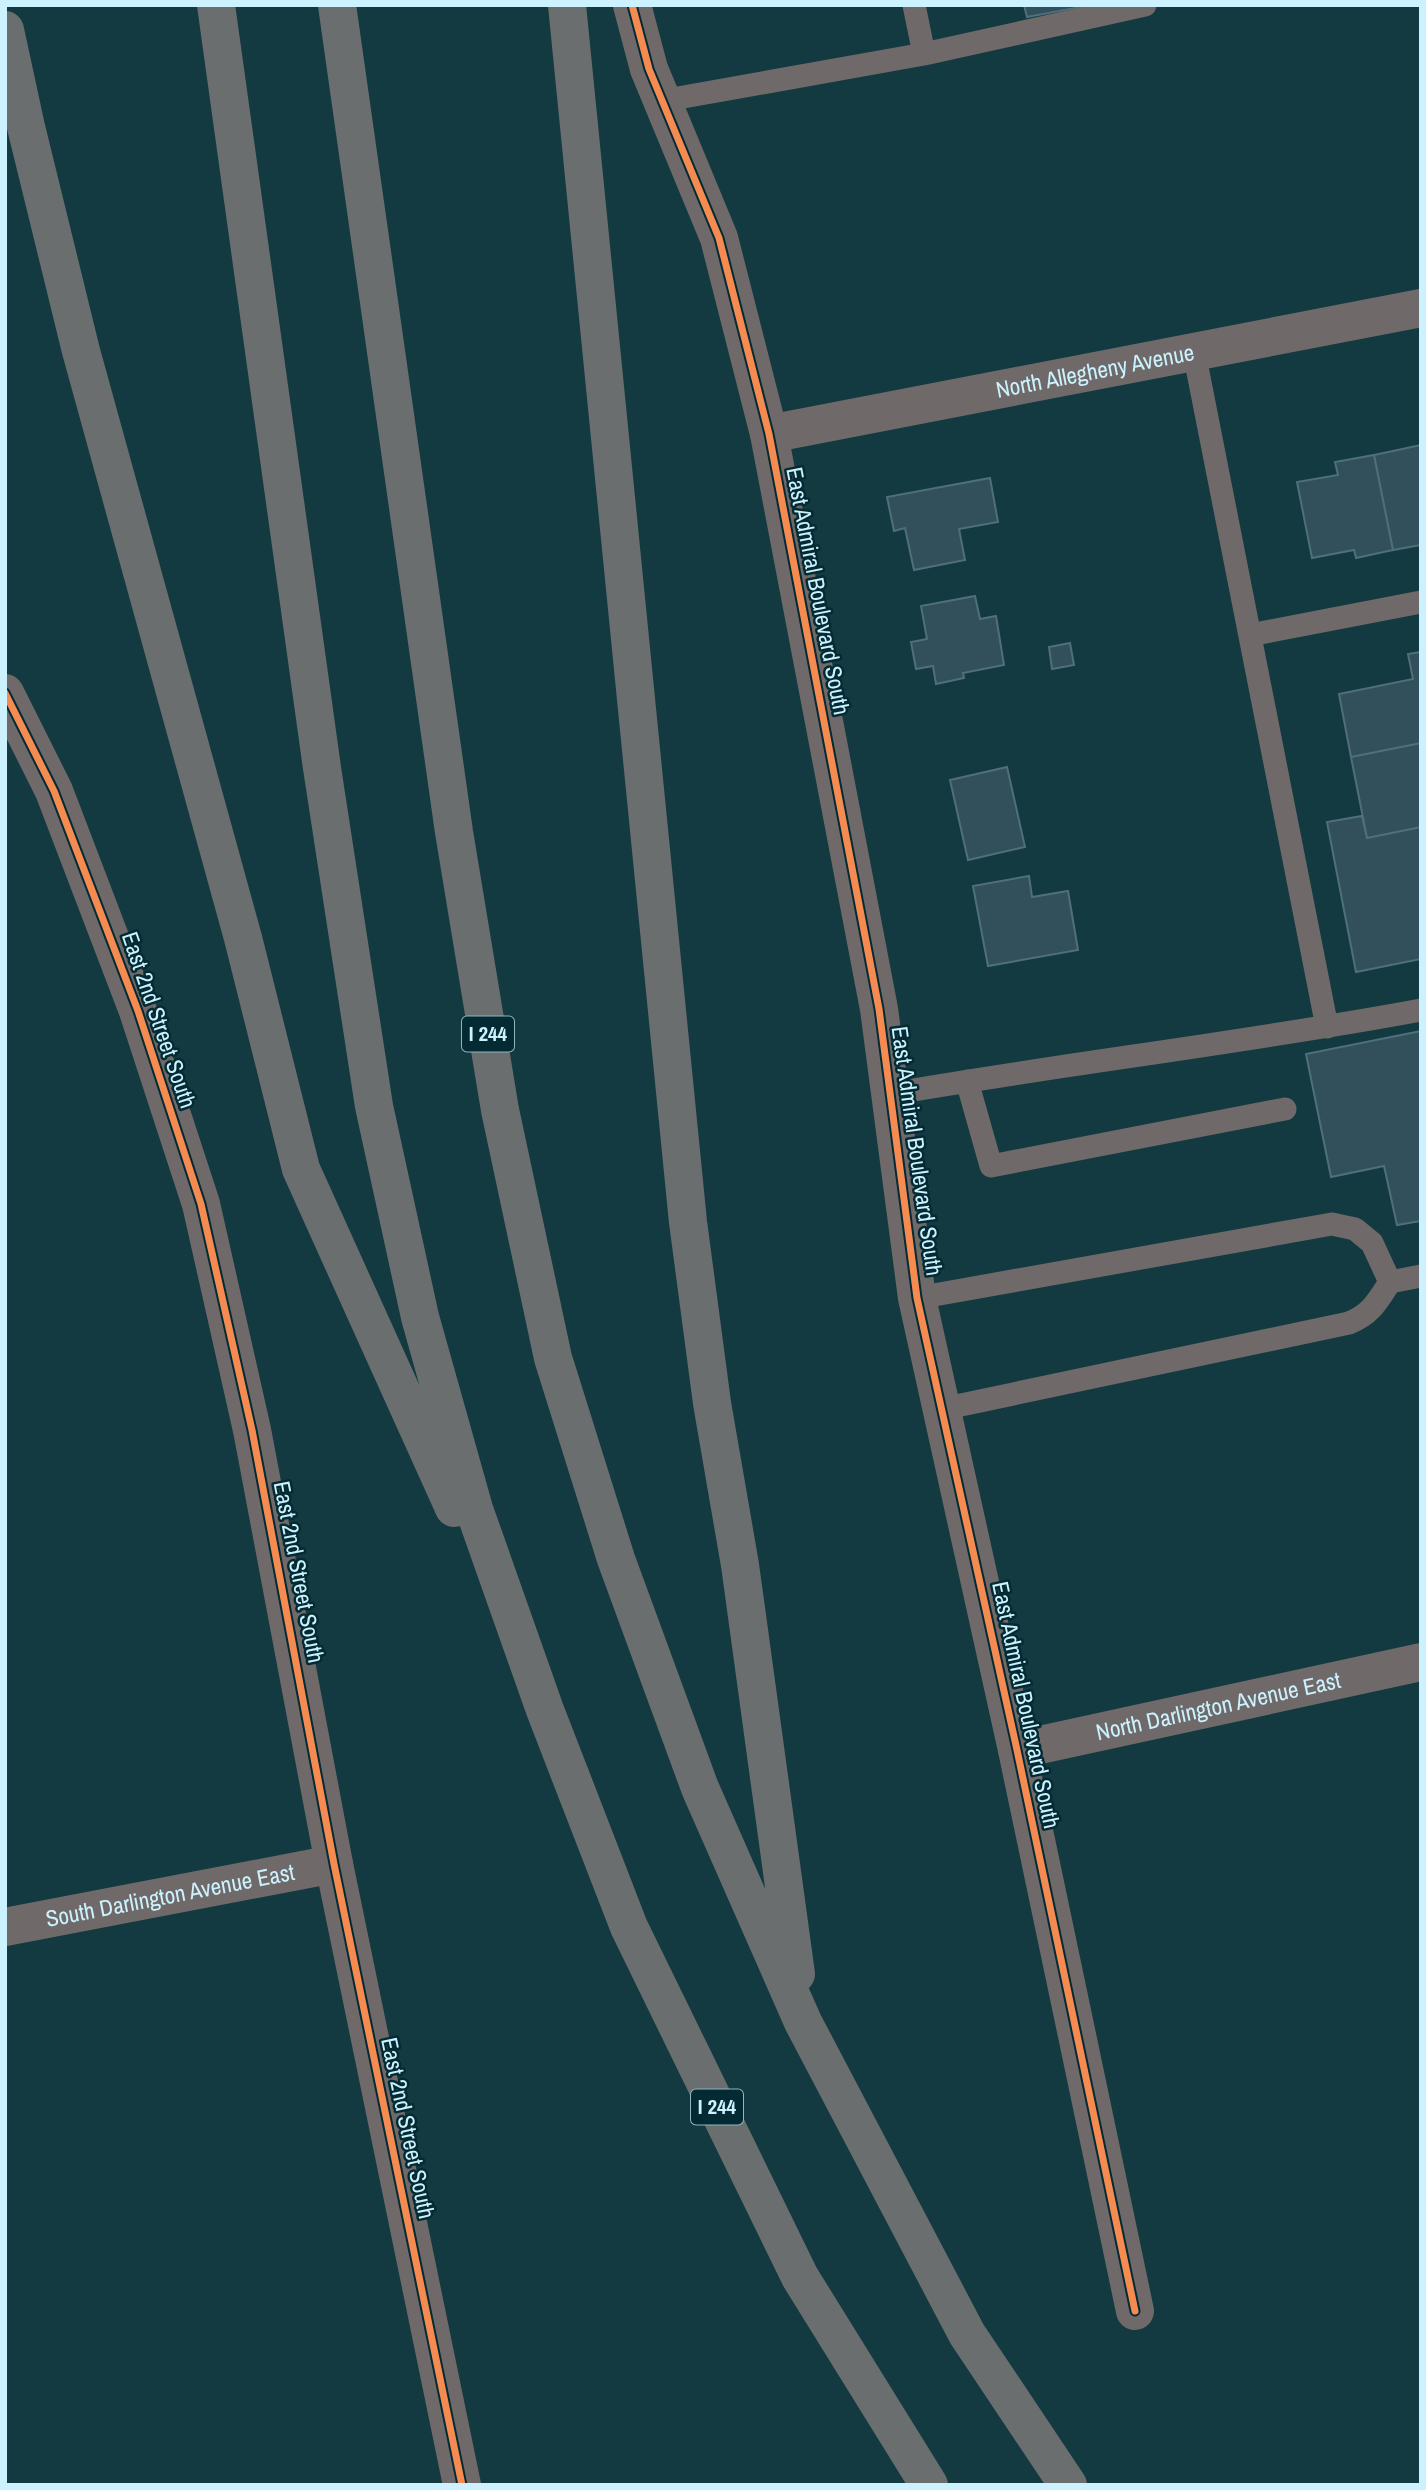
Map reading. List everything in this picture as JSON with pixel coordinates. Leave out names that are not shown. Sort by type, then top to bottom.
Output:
[{"type":"highway","name":"I 244","points":[[216,5],[322,768],[374,1106],[421,1317],[474,1509],[545,1710],[629,1927],[800,2277],[929,2485]]},
{"type":"highway","name":"I 244","points":[[337,5],[454,832],[500,1110],[553,1358],[616,1559],[700,1788],[803,2022],[967,2334],[1068,2485]]},
{"type":"highway","points":[[568,5],[688,1222],[712,1403],[740,1565],[803,2022]]},
{"type":"highway","points":[[5,30],[81,351],[243,938],[301,1169],[545,1710]]},
{"type":"street","name":"East Admiral Boulevard South","points":[[632,5],[649,69],[719,238],[769,434],[879,1009],[917,1297],[1017,1750],[1135,2311]]},
{"type":"street","name":"North Allegheny Avenue","points":[[769,434],[1421,308]]},
{"type":"street","name":"East 2nd Street South","points":[[5,693],[54,791],[133,998],[201,1204],[253,1430],[334,1864],[462,2485]]},
{"type":"street","name":"North Darlington Avenue East","points":[[1017,1750],[1421,1662]]},
{"type":"street","name":"South Darlington Avenue East","points":[[5,1927],[334,1864]]},
{"type":"lane","points":[[914,5],[924,54]]},
{"type":"lane","points":[[661,101],[924,54],[1145,5]]},
{"type":"lane","points":[[1194,352],[1328,1027]]},
{"type":"lane","points":[[1250,635],[1421,602]]},
{"type":"lane","points":[[890,1094],[967,1080],[1328,1027],[1421,1010]]},
{"type":"lane","points":[[967,1080],[991,1166],[1284,1109]]},
{"type":"lane","points":[[917,1297],[1332,1224],[1355,1229],[1372,1243],[1390,1282]]},
{"type":"lane","points":[[942,1409],[1349,1323],[1364,1316],[1376,1305],[1390,1282],[1421,1276]]},
{"type":"building","points":[[1024,5],[1086,5],[1086,6],[1027,17]]},
{"type":"building","points":[[1421,445],[1421,545],[1393,550],[1374,455]]},
{"type":"building","points":[[1374,455],[1393,550],[1356,558],[1354,550],[1312,558],[1297,482],[1338,475],[1335,462]]},
{"type":"building","points":[[990,478],[998,522],[959,529],[965,560],[914,570],[905,528],[894,531],[887,497]]},
{"type":"building","points":[[975,596],[980,619],[996,616],[1004,665],[963,673],[964,678],[936,684],[933,666],[916,669],[911,642],[927,639],[921,606]]},
{"type":"building","points":[[1070,643],[1074,665],[1052,669],[1049,647]]},
{"type":"building","points":[[1421,652],[1421,743],[1351,757],[1339,694],[1413,679],[1408,654]]},
{"type":"building","points":[[1421,743],[1421,827],[1367,838],[1351,757]]},
{"type":"building","points":[[1007,767],[1025,847],[968,860],[950,780]]},
{"type":"building","points":[[1362,816],[1367,838],[1421,827],[1421,959],[1356,972],[1327,822]]},
{"type":"building","points":[[1029,876],[1032,897],[1068,891],[1078,950],[988,966],[973,886]]},
{"type":"building","points":[[1421,1031],[1421,1221],[1397,1225],[1384,1166],[1331,1177],[1306,1054]]},
{"type":"cycle path","points":[[632,5],[649,69],[719,238],[769,434],[879,1009],[917,1298],[1017,1750],[1135,2311]]},
{"type":"cycle path","points":[[5,693],[54,791],[138,1011],[201,1204],[252,1430],[334,1864],[462,2485]]}]
